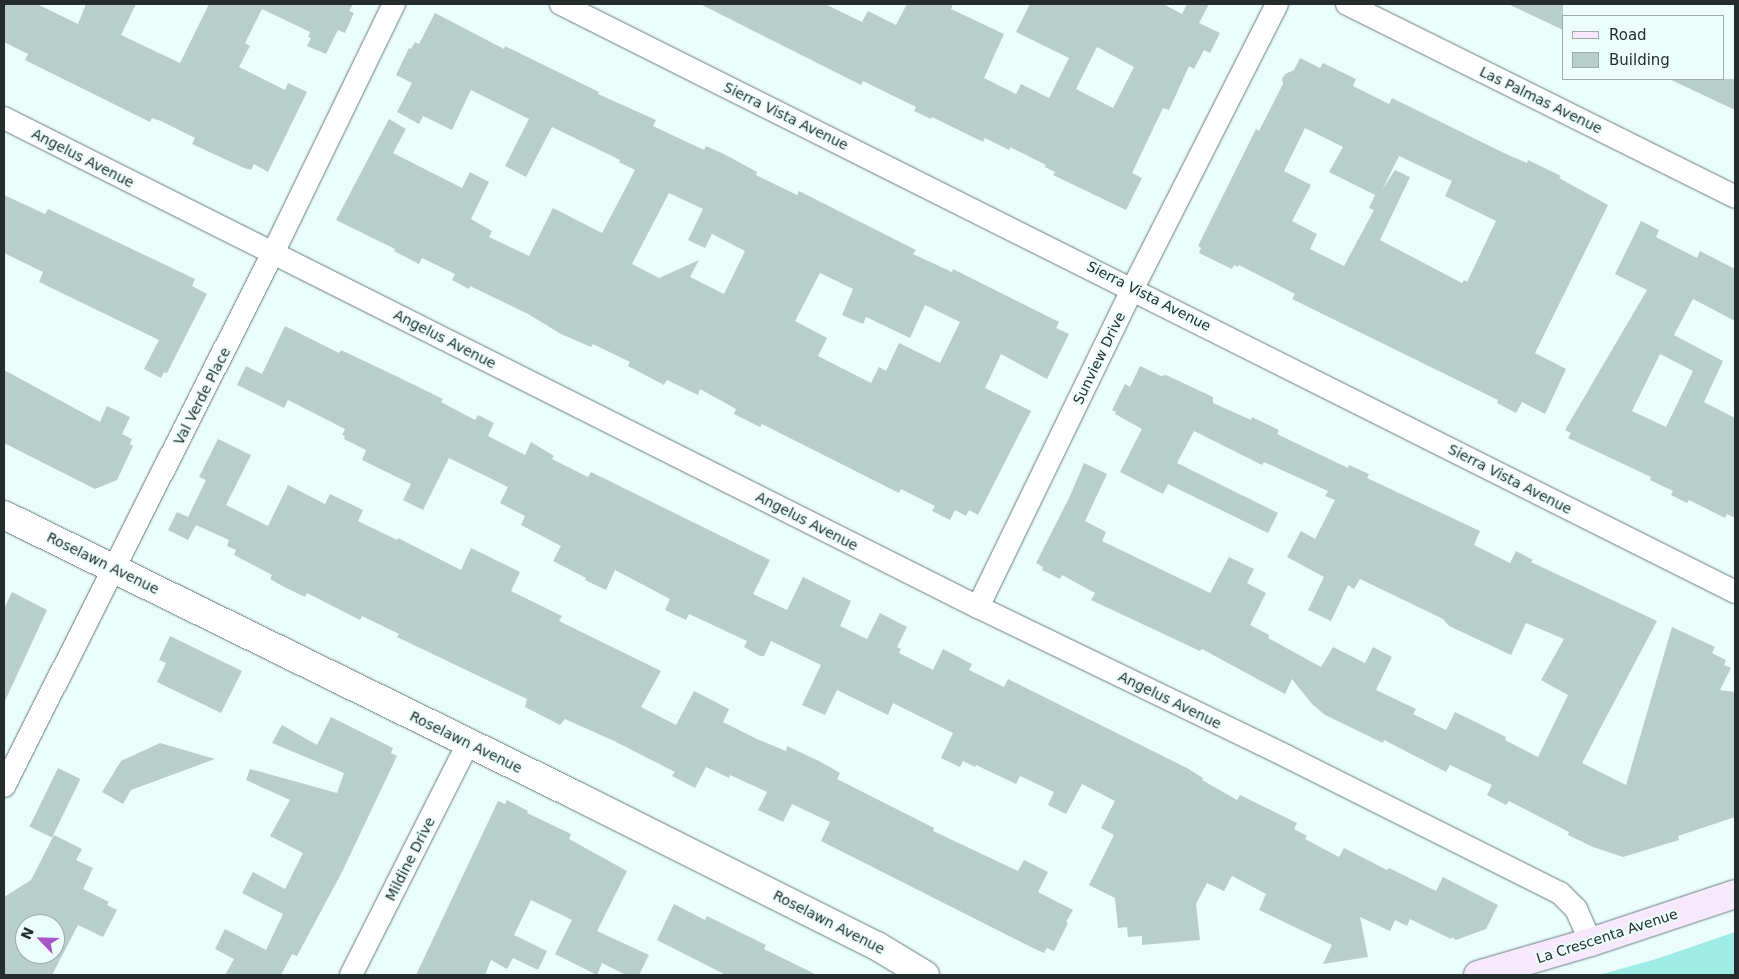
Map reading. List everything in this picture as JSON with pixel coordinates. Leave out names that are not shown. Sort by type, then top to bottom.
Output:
[{"type":"main road","name":"La Crescenta Avenue","points":[[1478,975],[1591,942],[1735,894]]},
{"type":"street","name":"Val Verde Place","points":[[4,786],[273,253],[394,4]]},
{"type":"street","name":"Sierra Vista Avenue","points":[[561,4],[1132,288],[1735,592]]},
{"type":"street","name":"Sunview Drive","points":[[978,607],[1132,288],[1277,4]]},
{"type":"street","name":"Las Palmas Avenue","points":[[1347,4],[1735,197]]},
{"type":"street","name":"Angelus Avenue","points":[[4,118],[978,607],[1286,756],[1560,893],[1576,909],[1591,942]]},
{"type":"street","name":"Roselawn Avenue","points":[[4,515],[115,568],[877,946],[925,975]]},
{"type":"street","name":"Mildine Drive","points":[[351,975],[468,743]]},
{"type":"shaded area","points":[[1735,932],[1735,975],[1599,975],[1656,959]]},
{"type":"building","points":[[4,4],[37,4],[78,24],[86,4],[136,4],[121,35],[180,63],[209,4],[353,4],[349,11],[354,13],[345,33],[338,30],[326,54],[307,46],[311,38],[308,37],[310,32],[262,9],[245,43],[250,46],[239,67],[285,90],[288,83],[307,92],[268,172],[254,164],[251,170],[244,168],[192,144],[195,138],[161,121],[152,118],[150,122],[25,60],[28,54],[4,42]]},
{"type":"building","points":[[700,4],[825,4],[862,22],[868,11],[896,25],[907,4],[953,4],[951,9],[1004,34],[984,78],[1016,94],[1021,84],[1049,98],[1069,58],[1016,32],[1030,4],[1163,4],[1182,14],[1187,4],[1209,4],[1199,23],[1220,33],[1210,53],[1204,50],[1194,69],[1189,66],[1169,110],[1163,108],[1132,173],[1142,178],[1126,210],[1053,175],[1055,172],[1045,167],[1046,165],[1010,147],[1009,150],[985,138],[983,142],[932,117],[931,119],[914,111],[916,107],[863,81],[861,85]],"holes":[[[1097,47],[1134,67],[1113,108],[1076,89]]]},
{"type":"building","points":[[1508,4],[1563,4],[1562,30]]},
{"type":"building","points":[[435,13],[504,49],[505,46],[599,92],[598,94],[656,120],[653,126],[704,150],[706,146],[724,154],[757,172],[756,175],[797,195],[799,191],[916,250],[913,254],[952,272],[953,269],[1059,322],[1056,328],[1069,334],[1047,379],[1001,354],[985,388],[1031,411],[978,515],[969,510],[966,516],[955,510],[950,520],[932,511],[935,506],[901,489],[899,493],[762,424],[760,427],[734,414],[736,409],[700,389],[698,395],[667,380],[664,385],[628,366],[630,362],[593,344],[591,347],[561,334],[528,314],[470,286],[469,289],[452,280],[455,274],[422,258],[419,264],[394,251],[395,249],[336,220],[389,119],[406,129],[393,153],[462,188],[470,172],[489,182],[471,219],[492,231],[489,237],[529,256],[553,208],[602,233],[635,170],[619,162],[620,160],[552,127],[526,177],[505,166],[529,119],[471,90],[452,130],[423,116],[419,124],[397,112],[412,83],[396,75],[409,48],[411,49],[415,42],[419,44]],"holes":[[[669,193],[703,209],[688,240],[705,248],[712,234],[745,251],[724,294],[690,277],[699,260],[659,278],[632,264]],[[820,273],[853,289],[842,315],[863,324],[866,317],[910,338],[925,305],[960,322],[940,363],[899,343],[886,371],[879,367],[871,383],[818,356],[827,338],[795,321]]]},
{"type":"building","points":[[1300,58],[1320,68],[1323,63],[1356,79],[1353,86],[1389,104],[1392,98],[1506,154],[1527,163],[1528,160],[1561,176],[1559,178],[1608,205],[1535,353],[1566,369],[1545,414],[1522,402],[1516,413],[1497,403],[1498,400],[1292,299],[1295,294],[1239,265],[1238,267],[1234,265],[1232,269],[1199,253],[1201,248],[1198,246],[1256,129],[1259,131],[1283,84],[1282,79],[1285,74],[1294,70]],"holes":[[[1305,128],[1343,147],[1329,172],[1375,195],[1369,208],[1374,210],[1344,266],[1310,249],[1317,234],[1292,221],[1311,185],[1284,171]],[[1399,156],[1452,181],[1445,196],[1496,221],[1467,282],[1464,280],[1462,283],[1380,240],[1410,177],[1395,170],[1382,190]]]},
{"type":"building","points":[[1735,79],[1735,110],[1671,80]]},
{"type":"building","points":[[4,195],[45,214],[48,209],[195,279],[192,286],[207,294],[167,373],[164,372],[161,378],[144,369],[159,340],[39,282],[43,272],[4,253]]},
{"type":"building","points":[[1641,221],[1659,230],[1656,237],[1697,258],[1700,251],[1735,269],[1735,321],[1693,299],[1674,335],[1723,361],[1704,402],[1735,418],[1735,518],[1727,514],[1725,518],[1689,500],[1687,503],[1671,495],[1673,491],[1650,480],[1651,477],[1568,438],[1571,433],[1565,430],[1647,290],[1615,274]],"holes":[[[1660,354],[1693,371],[1666,427],[1632,411]]]},
{"type":"building","points":[[285,326],[339,353],[341,350],[443,399],[441,402],[475,420],[478,415],[494,423],[488,436],[525,455],[531,442],[554,456],[552,459],[588,477],[591,472],[770,560],[753,594],[787,610],[803,577],[851,601],[840,626],[867,639],[880,613],[907,627],[897,647],[901,649],[899,653],[933,670],[943,649],[972,664],[969,670],[1004,687],[1008,679],[1187,768],[1203,778],[1202,780],[1237,800],[1240,795],[1297,823],[1294,829],[1307,836],[1305,839],[1339,857],[1344,848],[1387,870],[1389,868],[1436,891],[1443,877],[1498,905],[1486,929],[1456,940],[1410,919],[1407,926],[1395,920],[1390,931],[1360,917],[1368,957],[1323,964],[1332,945],[1259,910],[1266,894],[1232,876],[1224,891],[1207,883],[1196,904],[1200,940],[1142,945],[1142,936],[1128,937],[1127,927],[1118,928],[1115,898],[1089,885],[1114,835],[1101,828],[1115,801],[1082,784],[1066,814],[1048,805],[1054,792],[1020,776],[1016,784],[976,765],[975,767],[963,761],[960,767],[941,758],[953,733],[893,703],[888,715],[837,690],[825,715],[802,705],[821,665],[771,641],[764,656],[760,656],[744,647],[747,641],[689,614],[686,620],[665,610],[670,599],[615,570],[606,590],[585,580],[586,578],[553,561],[561,546],[521,525],[525,516],[500,503],[508,487],[449,458],[423,510],[403,500],[411,484],[362,460],[366,450],[344,439],[345,436],[342,435],[345,429],[288,400],[284,408],[237,385],[246,366],[262,374]]},
{"type":"building","points":[[1140,366],[1161,376],[1166,375],[1213,397],[1213,403],[1251,420],[1252,417],[1279,430],[1277,434],[1348,468],[1349,465],[1369,474],[1367,478],[1480,531],[1474,545],[1510,563],[1516,551],[1533,560],[1531,562],[1657,621],[1582,763],[1626,785],[1672,627],[1715,647],[1712,653],[1726,660],[1724,665],[1731,668],[1720,690],[1735,692],[1735,817],[1678,836],[1679,840],[1623,857],[1593,847],[1568,835],[1569,832],[1509,801],[1506,805],[1487,795],[1492,785],[1450,765],[1446,772],[1384,740],[1383,743],[1325,715],[1312,704],[1292,679],[1285,694],[1202,649],[1200,651],[1091,600],[1095,593],[1062,575],[1060,579],[1042,570],[1043,567],[1036,563],[1070,496],[1084,463],[1107,474],[1085,521],[1106,532],[1102,541],[1210,593],[1229,557],[1254,569],[1247,583],[1266,593],[1250,625],[1269,635],[1268,638],[1321,667],[1333,647],[1365,663],[1373,647],[1392,657],[1376,690],[1416,709],[1413,714],[1446,730],[1455,712],[1506,737],[1505,740],[1538,757],[1568,695],[1541,680],[1564,639],[1526,623],[1511,655],[1449,626],[1443,619],[1360,579],[1354,589],[1348,585],[1331,621],[1308,610],[1324,577],[1287,557],[1301,531],[1315,539],[1335,500],[1325,496],[1328,491],[1264,462],[1262,465],[1194,431],[1177,463],[1278,513],[1268,533],[1168,484],[1163,494],[1120,472],[1142,429],[1115,414],[1116,412],[1112,410],[1125,384],[1130,387]]},
{"type":"building","points":[[4,370],[100,422],[107,406],[130,417],[122,434],[132,439],[130,444],[133,446],[117,480],[95,489],[4,443]]},
{"type":"building","points":[[218,439],[251,455],[226,505],[268,526],[288,485],[325,504],[330,494],[363,510],[358,521],[397,540],[398,538],[461,570],[471,548],[520,572],[511,591],[562,616],[559,621],[661,671],[641,707],[676,725],[694,691],[729,709],[723,722],[786,751],[787,746],[821,762],[840,773],[837,779],[934,828],[933,831],[1018,871],[1024,860],[1048,872],[1038,892],[1073,910],[1054,951],[1047,948],[1044,953],[1035,949],[821,841],[830,822],[792,804],[783,822],[758,810],[767,792],[730,775],[729,778],[706,767],[695,788],[672,776],[675,772],[614,741],[565,719],[560,725],[525,707],[527,699],[397,637],[399,634],[362,616],[360,620],[307,593],[305,597],[284,587],[270,579],[272,575],[234,555],[236,550],[227,546],[229,540],[196,525],[188,540],[168,530],[177,512],[188,517],[206,480],[199,477]]},
{"type":"building","points":[[12,592],[47,610],[4,703],[4,609]]},
{"type":"building","points":[[170,636],[242,671],[221,713],[157,682],[166,663],[159,660]]},
{"type":"building","points":[[331,717],[393,748],[391,753],[397,756],[342,872],[297,956],[292,954],[281,975],[225,975],[234,959],[215,949],[225,929],[266,950],[283,914],[242,893],[253,872],[285,889],[303,853],[270,836],[290,800],[246,780],[250,769],[337,793],[344,773],[272,743],[282,725],[317,745]]},
{"type":"building","points":[[160,743],[215,759],[131,790],[123,804],[102,792],[121,761]]},
{"type":"building","points":[[58,768],[80,779],[52,837],[30,826]]},
{"type":"building","points":[[507,800],[528,811],[527,813],[571,834],[569,839],[627,871],[597,931],[649,955],[639,975],[626,975],[602,963],[597,975],[555,954],[572,920],[531,900],[514,935],[547,951],[538,970],[513,958],[507,969],[491,960],[485,975],[416,975],[498,801],[505,804]]},
{"type":"building","points":[[54,835],[82,849],[76,860],[93,868],[83,889],[109,902],[107,905],[117,910],[103,937],[78,925],[65,950],[65,914],[15,914],[15,964],[58,964],[52,975],[4,975],[4,897],[31,880]]},
{"type":"building","points":[[674,904],[705,920],[707,916],[766,945],[764,949],[817,975],[726,975],[657,940]]}]
